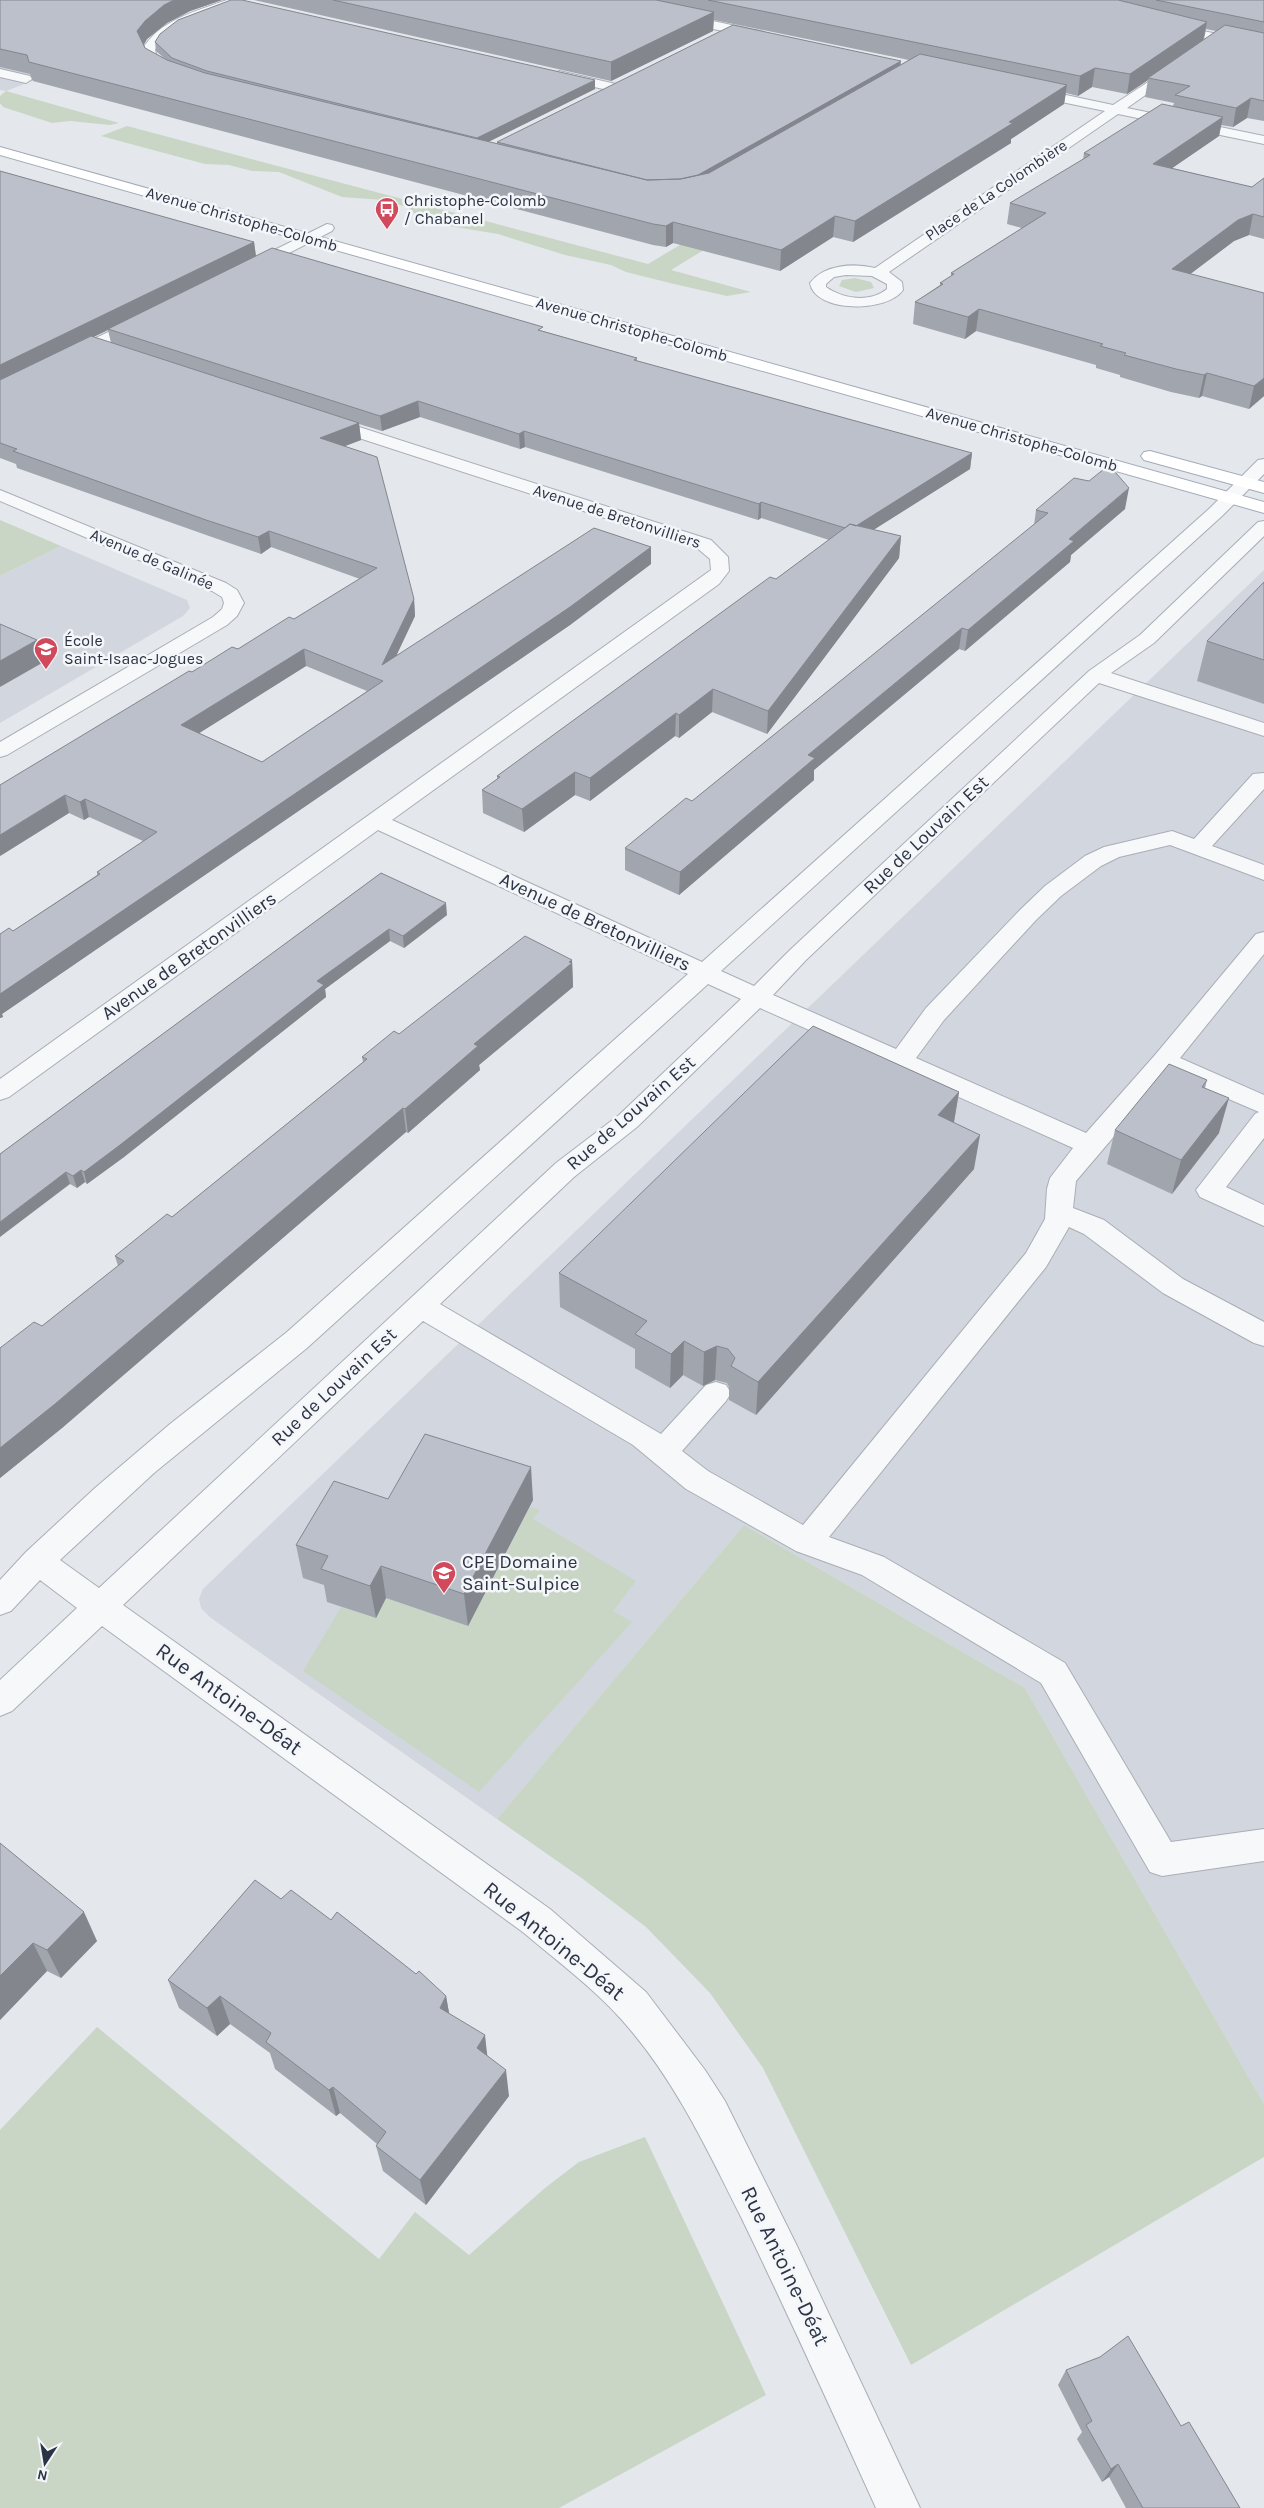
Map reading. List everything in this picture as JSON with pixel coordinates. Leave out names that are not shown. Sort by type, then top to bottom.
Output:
[{"type":"main road","name":"Avenue Christophe-Colomb","points":[[0,137],[481,271]]},
{"type":"main road","name":"Avenue Christophe-Colomb","points":[[0,151],[1264,508]]},
{"type":"main road","name":"Avenue Christophe-Colomb","points":[[1138,452],[1264,488]]},
{"type":"street","points":[[184,79],[165,71],[149,60],[147,52],[150,43],[159,34],[176,25],[237,0],[251,5]]},
{"type":"street","points":[[668,15],[779,39]]},
{"type":"street","points":[[1155,26],[1264,47]]},
{"type":"street","points":[[713,37],[730,29]]},
{"type":"street","points":[[1207,46],[1219,38]]},
{"type":"street","name":"Place de La Colombière","points":[[878,273],[1191,57]]},
{"type":"street","points":[[0,72],[26,79]]},
{"type":"street","points":[[545,72],[612,88]]},
{"type":"street","points":[[591,98],[626,80]]},
{"type":"street","points":[[1014,88],[1264,140]]},
{"type":"street","points":[[239,273],[328,228]]},
{"type":"street","points":[[51,365],[160,312]]},
{"type":"street","points":[[93,345],[116,352]]},
{"type":"street","name":"Avenue de Bretonvilliers","points":[[0,1091],[712,580],[720,571],[721,562],[715,552],[698,542],[303,413]]},
{"type":"street","points":[[0,1601],[37,1561],[192,1422],[297,1340],[1229,498],[1264,464]]},
{"type":"street","name":"Avenue de Galinée","points":[[0,495],[219,587],[230,594],[234,603],[230,612],[216,624],[0,751]]},
{"type":"street","name":"Rue de Louvain Est","points":[[0,1701],[565,1170],[628,1121],[759,998],[798,955],[1096,675],[1147,638],[1264,526]]},
{"type":"street","points":[[1096,675],[1264,730]]},
{"type":"street","points":[[1198,848],[1261,779],[1264,780]]},
{"type":"street","name":"Avenue de Bretonvilliers","points":[[377,821],[759,998],[1090,1145]]},
{"type":"street","points":[[900,1061],[949,1000],[1028,915],[1074,875],[1112,852],[1172,838],[1264,873]]},
{"type":"street","points":[[807,1542],[1036,1260],[1051,1237],[1060,1213],[1060,1189],[1063,1178],[1164,1060],[1254,968],[1264,940]]},
{"type":"street","points":[[1164,1060],[1264,1106]]},
{"type":"street","points":[[1264,1120],[1209,1190],[1264,1216]]},
{"type":"street","points":[[1060,1213],[1094,1227],[1173,1286],[1264,1335]]},
{"type":"street","points":[[420,1306],[644,1437],[697,1480],[807,1542],[873,1566],[1053,1673],[1162,1860],[1264,1845]]},
{"type":"street","points":[[663,1452],[716,1393]]},
{"type":"street","name":"Rue Antoine-Déat","points":[[37,1561],[536,1921],[591,1966],[633,2006],[673,2056],[711,2115],[783,2260],[898,2508]]},
{"type":"shaded area","points":[[0,53],[59,71],[6,91],[0,90]]},
{"type":"shaded area","name":"École Saint-Isaac-Jogues","points":[[61,546],[187,600],[190,608],[183,616],[0,723],[0,576]]},
{"type":"shaded area","points":[[1264,570],[1264,2104],[1025,1688],[744,1525],[497,1819],[211,1618],[201,1608],[199,1599],[203,1589]]},
{"type":"green space","points":[[6,91],[119,123],[110,125],[70,121],[52,123],[3,107],[0,103],[0,96]]},
{"type":"green space","points":[[127,126],[648,264],[720,221],[751,221],[671,270],[751,292],[727,296],[674,284],[626,272],[611,265],[565,255],[498,234],[431,223],[420,218],[407,207],[383,200],[342,197],[279,172],[252,171],[229,165],[205,164],[101,136]]},
{"type":"green space","points":[[855,278],[871,282],[874,288],[856,292],[839,286],[842,280]]},
{"type":"green space","points":[[0,520],[61,546],[0,576]]},
{"type":"green space","points":[[530,1507],[540,1510],[533,1519],[636,1581],[613,1611],[632,1622],[479,1792],[303,1671],[341,1607],[375,1618],[386,1598],[468,1626]]},
{"type":"green space","points":[[744,1525],[1025,1688],[1264,2104],[1264,2157],[911,2365],[763,2068],[710,1993],[646,1927],[583,1879],[497,1819]]},
{"type":"green space","points":[[97,2027],[379,2259],[415,2212],[469,2255],[545,2188],[579,2162],[645,2137],[766,2395],[559,2508],[0,2508],[0,2130]]},
{"type":"building","points":[[0,0],[174,0],[164,5],[145,21],[137,31],[145,48],[167,60],[205,73],[647,180],[681,179],[709,173],[920,54],[1067,85],[1009,122],[1013,123],[855,221],[835,216],[781,250],[673,222],[666,226],[653,224],[29,62],[27,55],[0,49]]},
{"type":"building","points":[[231,0],[242,0],[595,80],[477,138],[207,71],[172,58],[155,42],[160,34],[178,20]]},
{"type":"building","points":[[333,0],[656,0],[714,12],[611,62]]},
{"type":"building","points":[[708,0],[1118,0],[1207,22],[1130,74],[1095,68],[1080,76]]},
{"type":"building","points":[[1156,0],[1264,0],[1264,22]]},
{"type":"building","points":[[733,25],[901,61],[698,175],[680,179],[647,180],[497,142]]},
{"type":"building","points":[[1225,25],[1264,33],[1264,101],[1251,98],[1236,108],[1175,95],[1190,86],[1148,78]]},
{"type":"building","points":[[1162,104],[1223,117],[1153,164],[1252,187],[1264,178],[1264,217],[1253,214],[1238,220],[1172,269],[1264,293],[1264,378],[1254,386],[1207,373],[1204,375],[1176,369],[1124,355],[1126,353],[1100,346],[1103,344],[979,309],[968,317],[915,302],[943,284],[940,283],[954,274],[951,273],[1046,213],[1010,203],[1090,155],[1084,153]]},
{"type":"building","points":[[0,171],[254,242],[0,365]]},
{"type":"building","points":[[272,248],[543,327],[538,330],[637,358],[634,360],[972,453],[856,526],[850,524],[845,528],[761,502],[759,504],[524,431],[519,434],[418,401],[380,416],[108,329]]},
{"type":"building","points":[[91,336],[359,423],[320,438],[377,457],[414,599],[382,665],[594,528],[651,547],[570,607],[0,994],[0,934],[9,928],[13,931],[100,874],[97,872],[157,832],[85,799],[80,802],[65,795],[0,835],[0,785],[189,671],[192,672],[232,647],[238,649],[289,617],[294,619],[377,568],[269,531],[258,537],[13,451],[17,449],[0,443],[0,380]],"holes":[[[304,649],[383,681],[262,762],[181,725]]]},
{"type":"building","points":[[1109,465],[1129,488],[1069,539],[1074,541],[968,630],[962,628],[808,755],[815,758],[680,872],[625,848],[686,798],[692,801],[1048,513],[1036,510],[1074,478],[1089,481]]},
{"type":"building","points":[[850,524],[901,536],[768,711],[713,689],[679,715],[676,713],[590,778],[575,772],[522,809],[482,790],[500,777],[497,776],[770,577],[776,579]]},
{"type":"building","points":[[1264,582],[1264,660],[1207,641]]},
{"type":"building","points":[[0,624],[37,640],[0,661]]},
{"type":"building","points":[[381,873],[446,903],[403,936],[389,929],[317,981],[324,985],[120,1145],[84,1172],[81,1170],[73,1176],[66,1172],[0,1222],[0,1154]]},
{"type":"building","points":[[525,936],[572,960],[569,962],[572,963],[474,1044],[478,1046],[405,1109],[403,1108],[55,1404],[0,1448],[0,1348],[34,1322],[42,1326],[124,1261],[115,1256],[167,1214],[172,1217],[367,1059],[362,1057],[394,1031],[399,1034]]},
{"type":"building","points":[[813,1026],[959,1092],[938,1115],[980,1135],[758,1382],[731,1366],[735,1358],[728,1349],[717,1346],[704,1352],[684,1341],[671,1354],[635,1334],[647,1321],[559,1273]]},
{"type":"building","points":[[1169,1064],[1207,1080],[1202,1087],[1229,1098],[1181,1160],[1115,1130]]},
{"type":"building","points":[[425,1434],[531,1467],[464,1594],[381,1566],[370,1586],[321,1569],[328,1556],[296,1545],[334,1481],[388,1499]]},
{"type":"building","points":[[0,1843],[84,1912],[47,1950],[33,1943],[0,1976]]},
{"type":"building","points":[[255,1880],[281,1899],[291,1890],[331,1920],[337,1912],[416,1974],[419,1971],[446,1996],[440,2008],[485,2035],[477,2048],[506,2070],[420,2180],[376,2146],[386,2132],[333,2087],[329,2090],[266,2042],[271,2033],[220,1996],[207,2008],[168,1980]]},
{"type":"building","points":[[1128,2336],[1181,2426],[1189,2422],[1240,2508],[1143,2508],[1118,2464],[1111,2469],[1086,2425],[1092,2421],[1066,2370],[1100,2357]]},
{"type":"place","name":"Christophe-Colomb / Chabanel","points":[[387,230]]},
{"type":"place","name":"École Saint-Isaac-Jogues","points":[[46,670]]},
{"type":"place","name":"CPE Domaine Saint-Sulpice","points":[[444,1594]]}]
